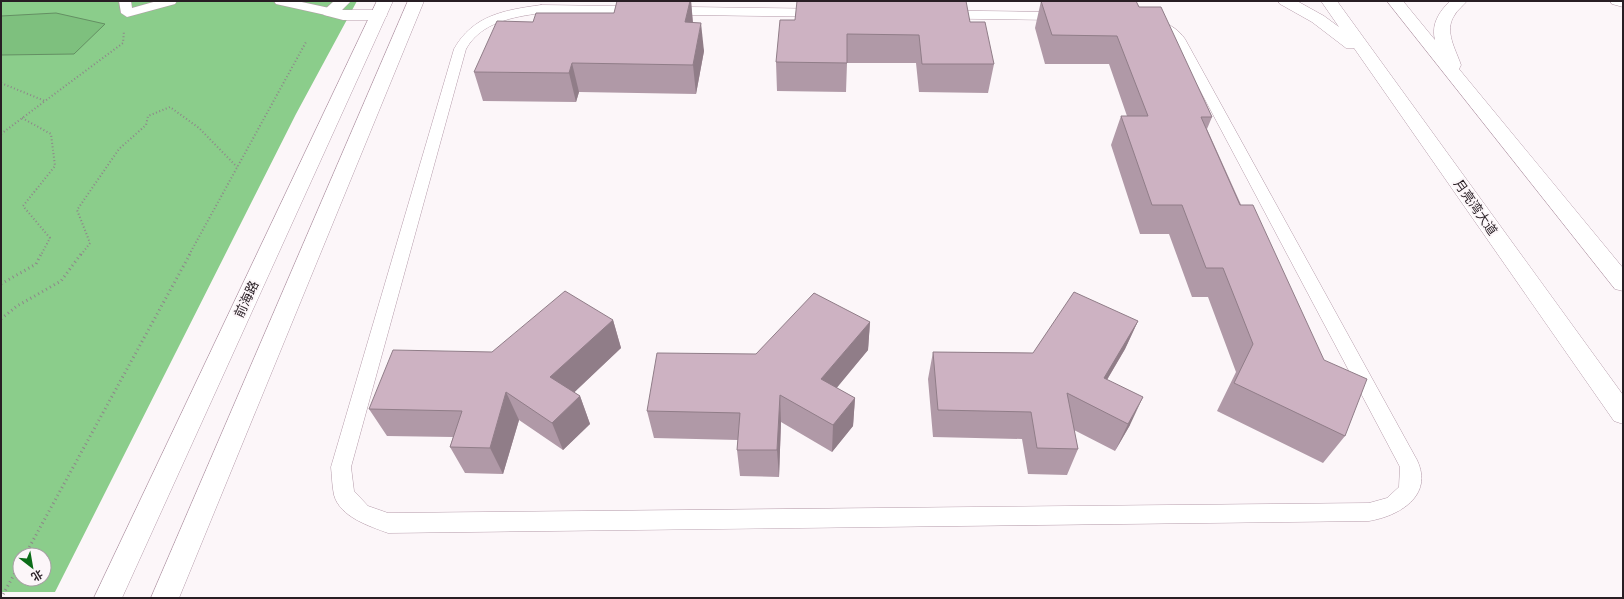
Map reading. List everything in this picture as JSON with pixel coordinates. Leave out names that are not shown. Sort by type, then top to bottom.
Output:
[{"type":"street","points":[[330,12],[343,1]]},
{"type":"street","points":[[165,598],[416,1]]},
{"type":"street","points":[[1286,1],[1318,19],[1349,41],[1380,72]]},
{"type":"street","name":"月亮湾大道","points":[[1329,1],[1623,414]]},
{"type":"street","points":[[1395,1],[1623,283]]},
{"type":"street","points":[[1458,79],[1444,39],[1441,25],[1446,12],[1459,1]]},
{"type":"street","points":[[1618,1],[1623,2]]},
{"type":"street","points":[[330,12],[343,15],[382,8]]},
{"type":"street","name":"前海路","points":[[108,598],[382,8]]},
{"type":"lane","points":[[126,7],[171,1]]},
{"type":"lane","points":[[280,1],[330,12]]},
{"type":"lane","points":[[932,7],[1129,17],[1149,20],[1173,33],[1179,39],[1410,466],[1410,487],[1400,501],[1385,510],[1369,512],[388,523],[361,513],[344,495],[341,467],[460,49],[470,34],[507,15],[541,9],[932,7]]},
{"type":"path","points":[[1,134],[123,43],[126,7]]},
{"type":"path","points":[[29,547],[306,42]]},
{"type":"path","points":[[1,83],[45,101]]},
{"type":"path","points":[[1,319],[17,306],[61,281],[90,243],[77,210],[119,149],[146,125],[148,116],[170,107],[199,128],[237,167]]},
{"type":"path","points":[[1,284],[36,264],[50,238],[23,206],[55,166],[51,134],[22,118]]},
{"type":"path","points":[[2,598],[12,579]]},
{"type":"shaded area","points":[[1,1],[357,1],[296,114],[55,592],[1,592]]},
{"type":"shaded area","points":[[56,13],[105,24],[74,54],[1,55],[1,16]]},
{"type":"building","points":[[617,1],[690,1],[685,22],[701,23],[693,65],[572,63],[569,73],[474,72],[497,21],[533,22],[536,13],[614,13]]},
{"type":"building","points":[[797,1],[966,1],[970,22],[985,22],[994,64],[922,64],[919,35],[847,34],[847,63],[776,62],[780,20],[795,20]]},
{"type":"building","points":[[1041,1],[1136,1],[1139,7],[1161,7],[1212,117],[1201,117],[1240,205],[1253,205],[1324,360],[1367,379],[1345,436],[1234,383],[1253,344],[1223,268],[1206,268],[1182,205],[1152,205],[1121,116],[1148,116],[1117,36],[1052,35]]},
{"type":"building","points":[[565,291],[613,320],[550,377],[580,396],[552,423],[506,392],[490,448],[450,447],[462,411],[369,409],[393,350],[492,352]]},
{"type":"building","points":[[1074,292],[1138,321],[1104,378],[1143,397],[1128,424],[1067,393],[1078,449],[1037,448],[1031,412],[938,410],[933,352],[1033,353]]},
{"type":"building","points":[[814,293],[870,322],[821,379],[855,398],[833,425],[780,395],[777,450],[737,450],[740,413],[647,411],[657,353],[756,354]]}]
